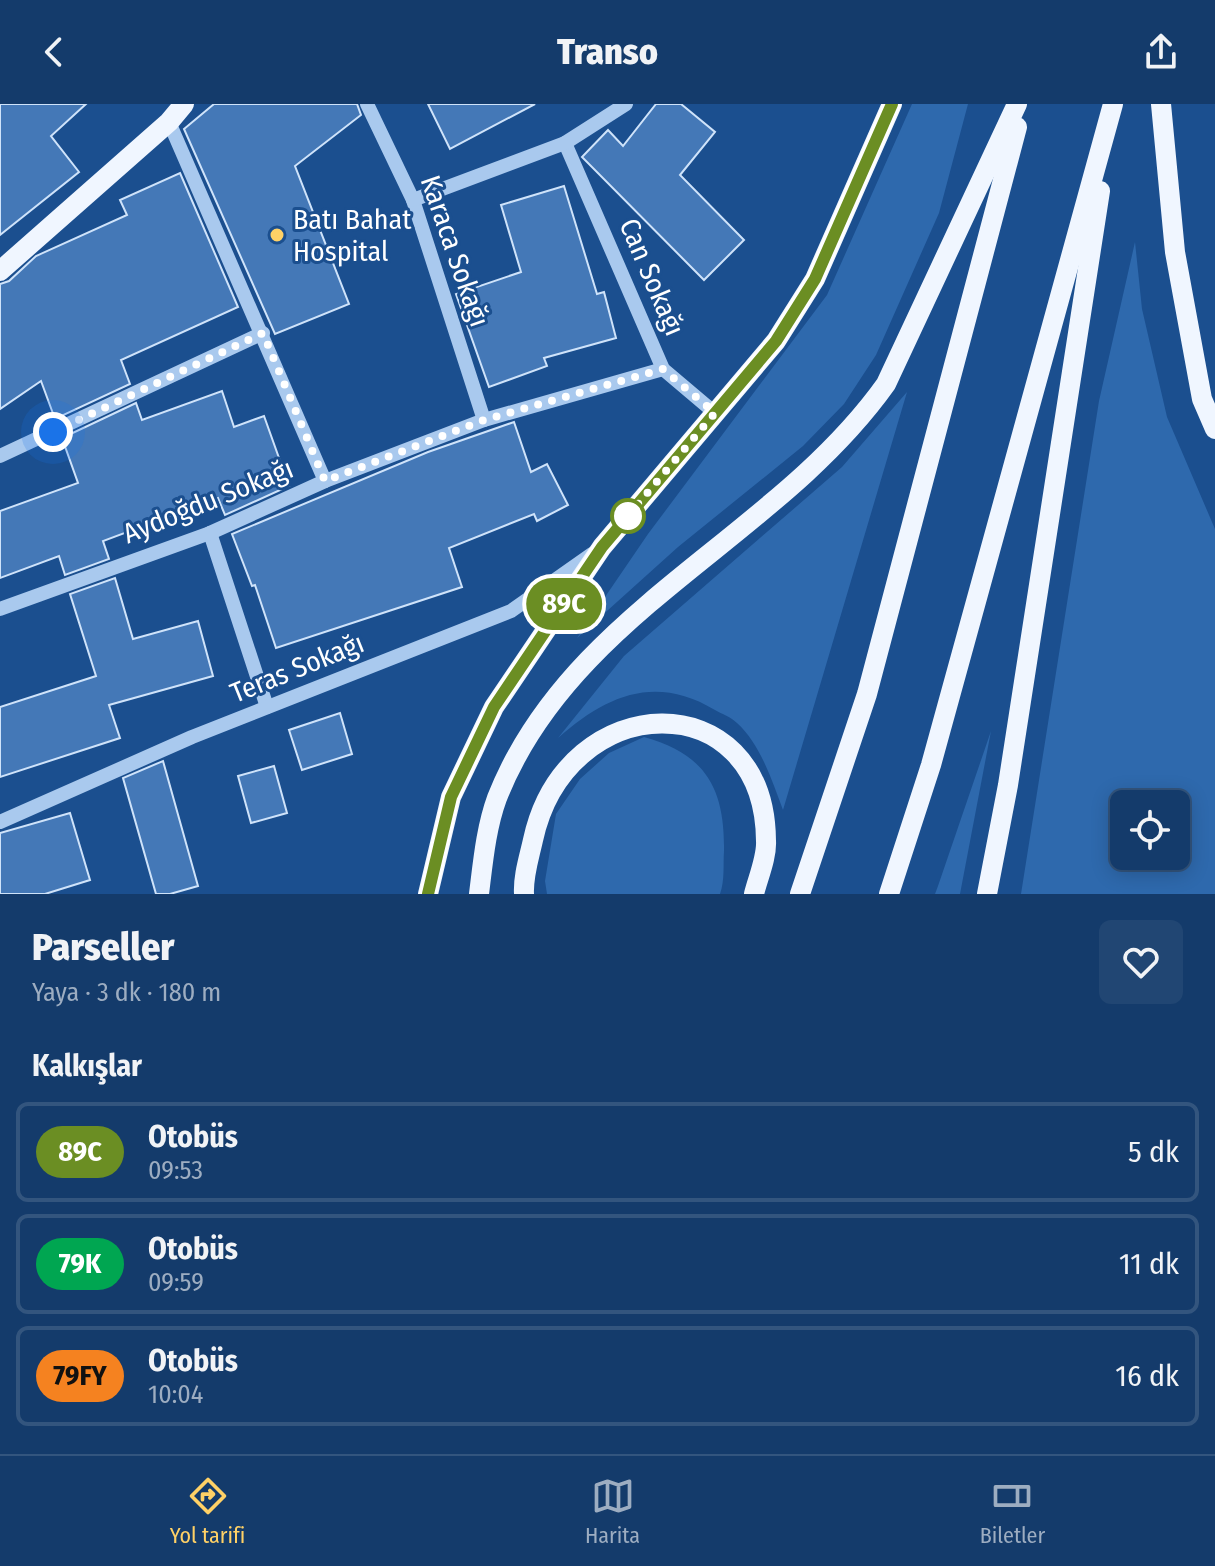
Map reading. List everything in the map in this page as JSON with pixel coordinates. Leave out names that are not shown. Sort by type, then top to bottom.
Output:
[{"type":"main road","points":[[0,271],[169,122],[184,104]]},
{"type":"main road","points":[[428,894],[451,797],[494,707],[602,547],[776,341],[815,279],[892,104]]},
{"type":"main road","points":[[479,894],[485,846],[497,799],[532,730],[599,647],[818,463],[862,419],[886,384],[1020,104]]},
{"type":"main road","points":[[800,894],[867,694],[1020,104]]},
{"type":"main road","points":[[889,894],[931,765],[1113,104]]},
{"type":"main road","points":[[987,894],[1008,785],[1113,104]]},
{"type":"main road","points":[[1161,104],[1175,252],[1202,399],[1215,429]]},
{"type":"main road","points":[[524,894],[538,816],[562,771],[600,739],[611,734],[635,724],[676,723],[708,732],[740,760],[758,793],[767,842],[754,894]]},
{"type":"street","name":"Karaca Sokağı","points":[[367,104],[413,200],[484,420]]},
{"type":"street","points":[[413,200],[565,143],[626,104]]},
{"type":"street","points":[[169,122],[325,481]]},
{"type":"street","name":"Can Sokağı","points":[[565,143],[663,369],[715,413]]},
{"type":"street","points":[[0,456],[263,333]]},
{"type":"street","name":"Aydoğdu Sokağı","points":[[0,609],[210,533],[325,481],[484,420],[663,369]]},
{"type":"street","points":[[210,533],[267,707]]},
{"type":"street","name":"Teras Sokağı","points":[[0,822],[267,707],[511,611],[602,547]]},
{"type":"shaded area","points":[[912,104],[968,104],[939,213],[876,355],[844,404],[803,446],[678,547],[577,638],[648,534],[827,295]]},
{"type":"shaded area","points":[[1135,242],[1142,309],[1167,417],[1215,529],[1215,894],[1021,894],[1099,401]]},
{"type":"shaded area","points":[[907,392],[783,810],[765,764],[745,732],[732,719],[693,699],[672,693],[632,694],[594,710],[558,738],[624,656],[842,467]]},
{"type":"shaded area","points":[[991,731],[960,894],[935,894],[938,886]]},
{"type":"shaded area","points":[[644,737],[683,753],[708,777],[721,809],[724,872],[720,894],[547,894],[545,881],[556,814],[580,779],[609,753]]},
{"type":"building","points":[[0,104],[86,104],[51,136],[79,172],[0,235]]},
{"type":"building","name":"Batı Bahat Hospital","points":[[214,104],[357,104],[361,115],[295,166],[349,304],[275,334],[184,129]]},
{"type":"building","points":[[428,104],[535,104],[450,149]]},
{"type":"building","points":[[656,104],[681,104],[715,132],[680,175],[744,240],[704,280],[582,157],[608,130],[623,146]]},
{"type":"building","points":[[180,173],[238,307],[121,360],[130,384],[55,419],[41,381],[0,409],[0,284],[9,281],[36,256],[127,215],[120,200]]},
{"type":"building","points":[[564,186],[597,294],[604,292],[616,338],[544,358],[547,366],[489,387],[456,294],[521,272],[501,205]]},
{"type":"building","points":[[222,391],[234,427],[264,416],[289,486],[225,515],[218,498],[103,541],[109,559],[65,575],[59,556],[0,578],[0,511],[78,483],[62,438],[136,403],[142,420]]},
{"type":"building","points":[[514,422],[531,472],[547,464],[568,505],[537,521],[534,514],[449,548],[462,587],[276,648],[255,585],[252,586],[232,534],[428,452]]},
{"type":"building","points":[[115,578],[133,639],[198,621],[213,676],[109,705],[120,738],[0,777],[0,707],[96,676],[70,594]]},
{"type":"building","points":[[340,713],[352,754],[302,770],[289,730]]},
{"type":"building","points":[[163,761],[198,886],[170,894],[156,894],[123,778]]},
{"type":"building","points":[[274,766],[287,813],[251,823],[238,776]]},
{"type":"building","points":[[70,813],[90,880],[45,894],[0,894],[0,833]]},
{"type":"bus line","name":"89C","points":[[428,894],[451,797],[494,707],[602,547],[776,341],[815,279],[892,104]]},
{"type":"place","name":"Batı Bahat Hospital","points":[[277,235]]},
{"type":"route","points":[[53,432],[263,333],[325,481],[484,420],[663,369],[715,413],[621,524],[628,516]]}]
